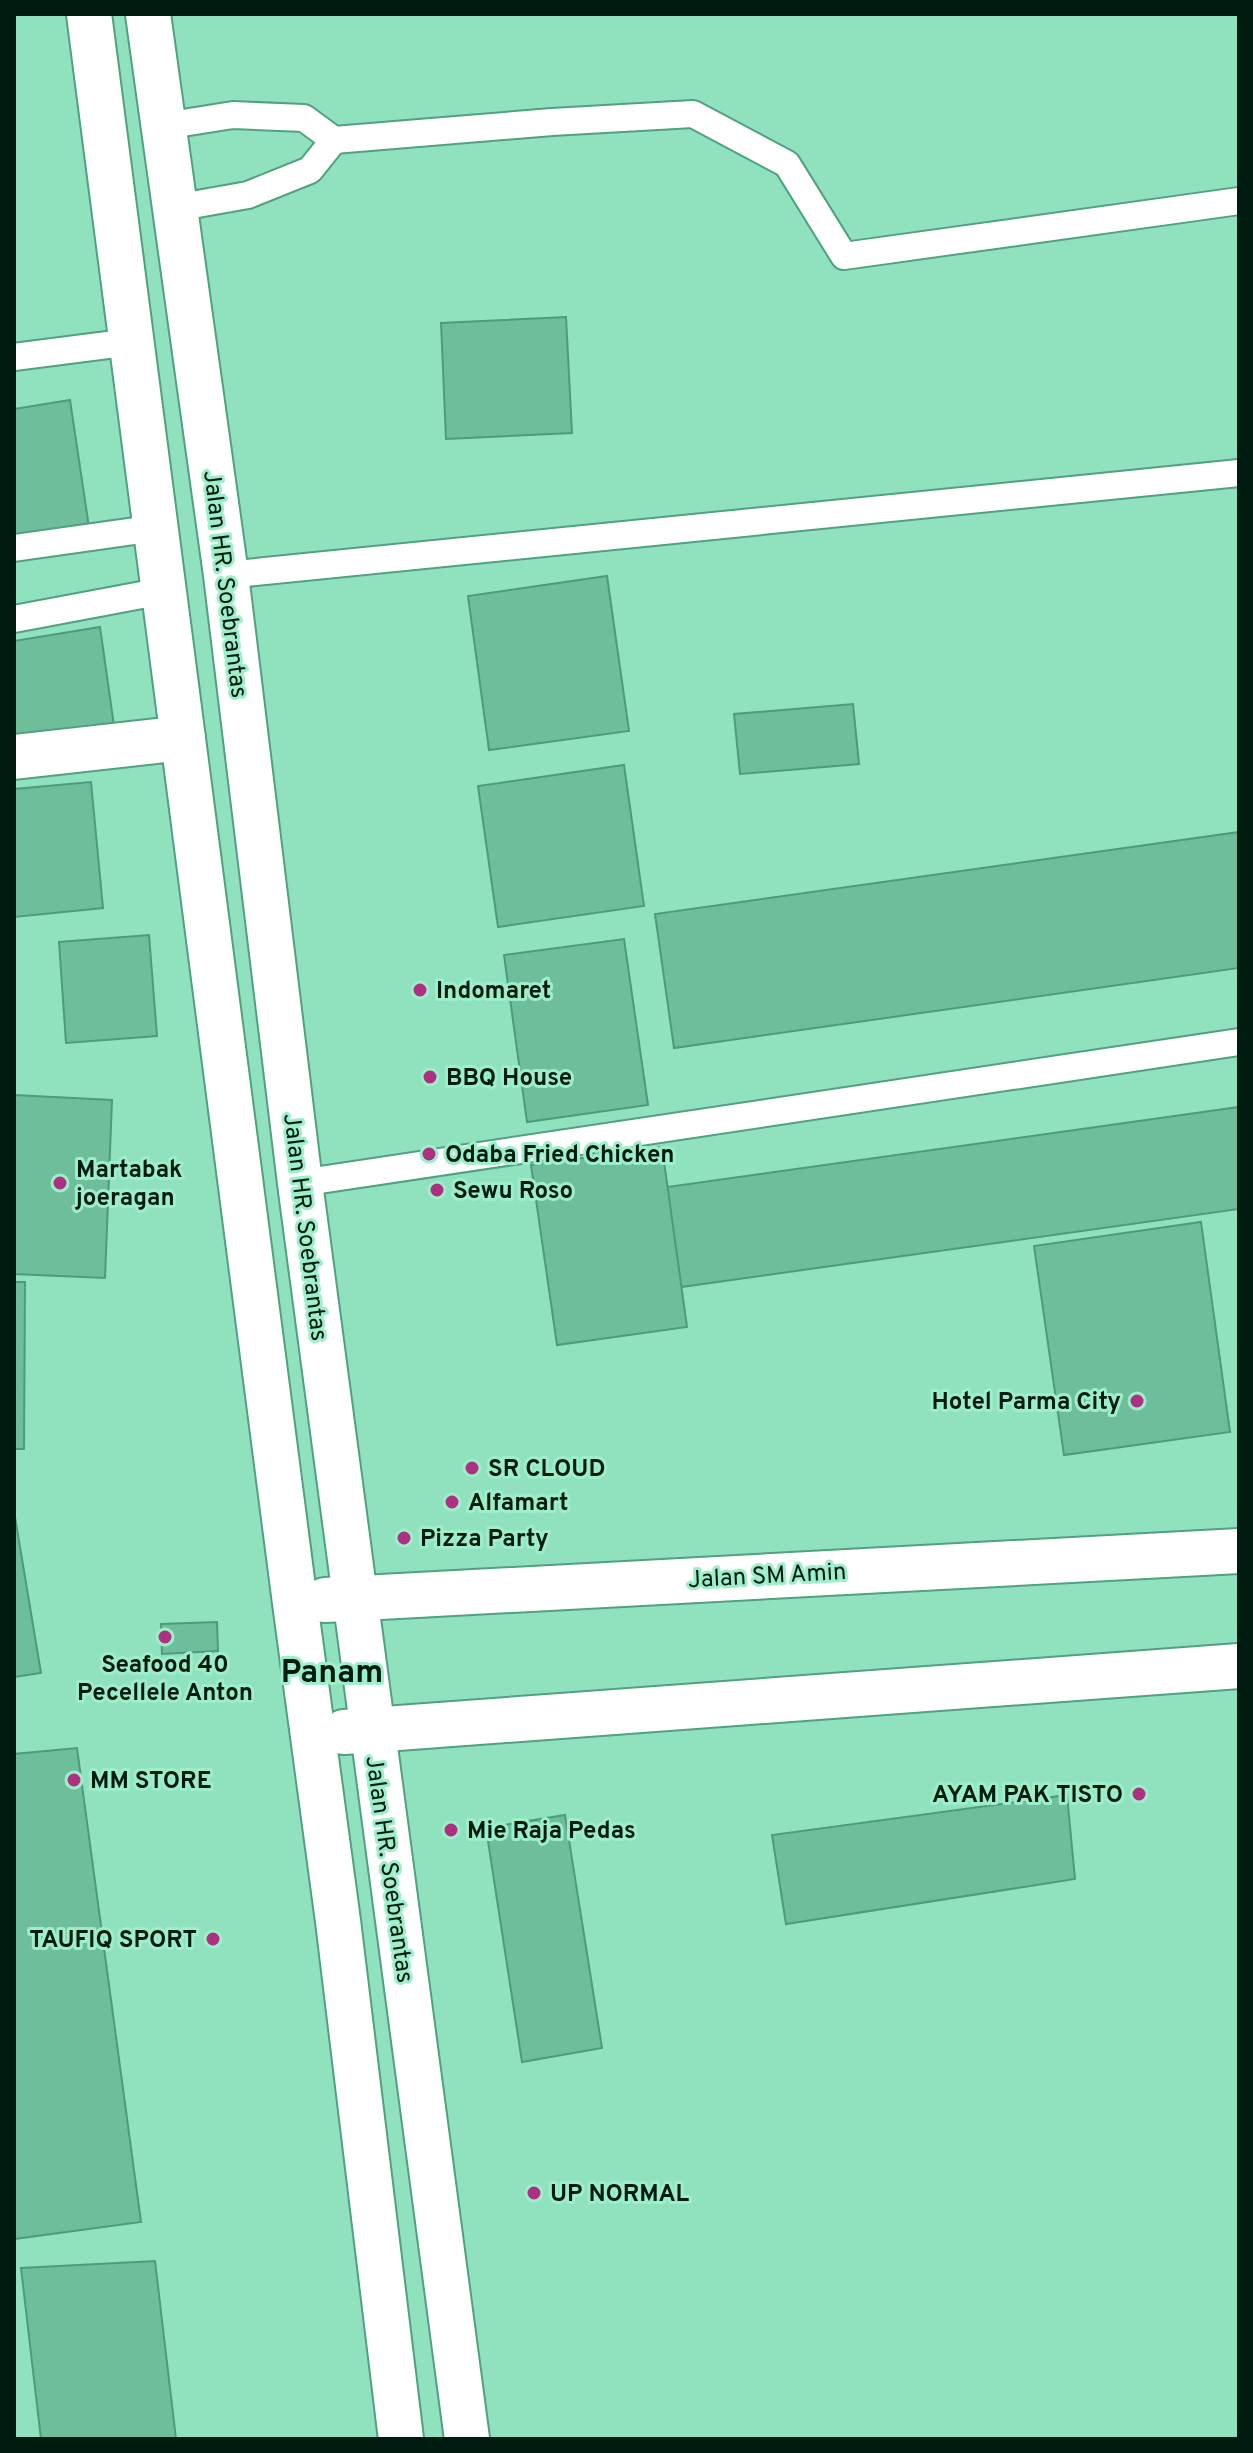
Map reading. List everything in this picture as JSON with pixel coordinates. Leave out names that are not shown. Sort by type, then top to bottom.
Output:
[{"type":"main road","points":[[89,14],[314,1736],[401,2439]]},
{"type":"main road","name":"Jalan HR. Soebrantas","points":[[148,14],[226,575],[300,1183],[467,2439]]},
{"type":"main road","points":[[14,757],[183,738]]},
{"type":"main road","name":"Jalan SM Amin","points":[[295,1603],[354,1596],[1239,1551]]},
{"type":"main road","points":[[314,1736],[371,1728],[1239,1666]]},
{"type":"lane","points":[[164,126],[233,115],[304,118],[334,140],[693,114],[787,164],[844,256],[1239,201]]},
{"type":"lane","points":[[175,208],[248,195],[310,170],[334,140]]},
{"type":"lane","points":[[14,357],[131,342]]},
{"type":"lane","points":[[226,575],[1239,473]]},
{"type":"lane","points":[[14,548],[156,528]]},
{"type":"lane","points":[[14,619],[163,591]]},
{"type":"lane","points":[[300,1183],[1239,1042]]},
{"type":"building","points":[[566,317],[572,433],[446,439],[441,323]]},
{"type":"building","points":[[70,400],[90,534],[14,545],[14,409]]},
{"type":"building","points":[[607,576],[629,731],[489,750],[468,596]]},
{"type":"building","points":[[100,627],[114,726],[14,741],[14,641]]},
{"type":"building","points":[[853,704],[859,764],[740,774],[734,714]]},
{"type":"building","points":[[624,765],[644,906],[498,927],[478,786]]},
{"type":"building","points":[[91,782],[103,908],[14,917],[14,789]]},
{"type":"building","points":[[1239,832],[1239,968],[674,1048],[655,914]]},
{"type":"building","points":[[149,935],[157,1036],[66,1043],[59,942]]},
{"type":"building","points":[[624,939],[648,1105],[527,1122],[504,955]]},
{"type":"building","points":[[14,1095],[112,1100],[105,1278],[14,1274]]},
{"type":"building","points":[[1239,1107],[1239,1209],[681,1287],[667,1187]]},
{"type":"building","points":[[662,1147],[687,1327],[557,1345],[531,1165]]},
{"type":"building","points":[[1201,1222],[1230,1432],[1064,1455],[1034,1246]]},
{"type":"building","points":[[14,1282],[25,1282],[24,1449],[14,1449]]},
{"type":"building","points":[[14,1511],[41,1673],[14,1677]]},
{"type":"building","points":[[217,1622],[218,1651],[162,1654],[161,1624]]},
{"type":"building","points":[[77,1748],[141,2222],[14,2239],[14,1754]]},
{"type":"building","points":[[1067,1795],[1075,1879],[786,1924],[772,1835]]},
{"type":"building","points":[[565,1815],[602,2048],[522,2062],[486,1828]]},
{"type":"building","points":[[155,2261],[176,2439],[41,2439],[21,2268]]},
{"type":"place","name":"Indomaret","points":[[420,990]]},
{"type":"place","name":"BBQ House","points":[[430,1077]]},
{"type":"place","name":"Odaba Fried Chicken","points":[[429,1154]]},
{"type":"place","name":"Martabak joeragan","points":[[60,1183]]},
{"type":"place","name":"Sewu Roso","points":[[437,1190]]},
{"type":"place","name":"Hotel Parma City","points":[[1137,1401]]},
{"type":"place","name":"SR CLOUD","points":[[472,1468]]},
{"type":"place","name":"Alfamart","points":[[452,1502]]},
{"type":"place","name":"Pizza Party","points":[[404,1538]]},
{"type":"place","name":"Seafood 40 Pecellele Anton","points":[[165,1637]]},
{"type":"place","name":"MM STORE","points":[[74,1780]]},
{"type":"place","name":"AYAM PAK TISTO","points":[[1139,1794]]},
{"type":"place","name":"Mie Raja Pedas","points":[[451,1830]]},
{"type":"place","name":"TAUFIQ SPORT","points":[[213,1939]]},
{"type":"place","name":"UP NORMAL","points":[[534,2193]]},
{"type":"district","name":"Panam","points":[[332,1671]]}]
